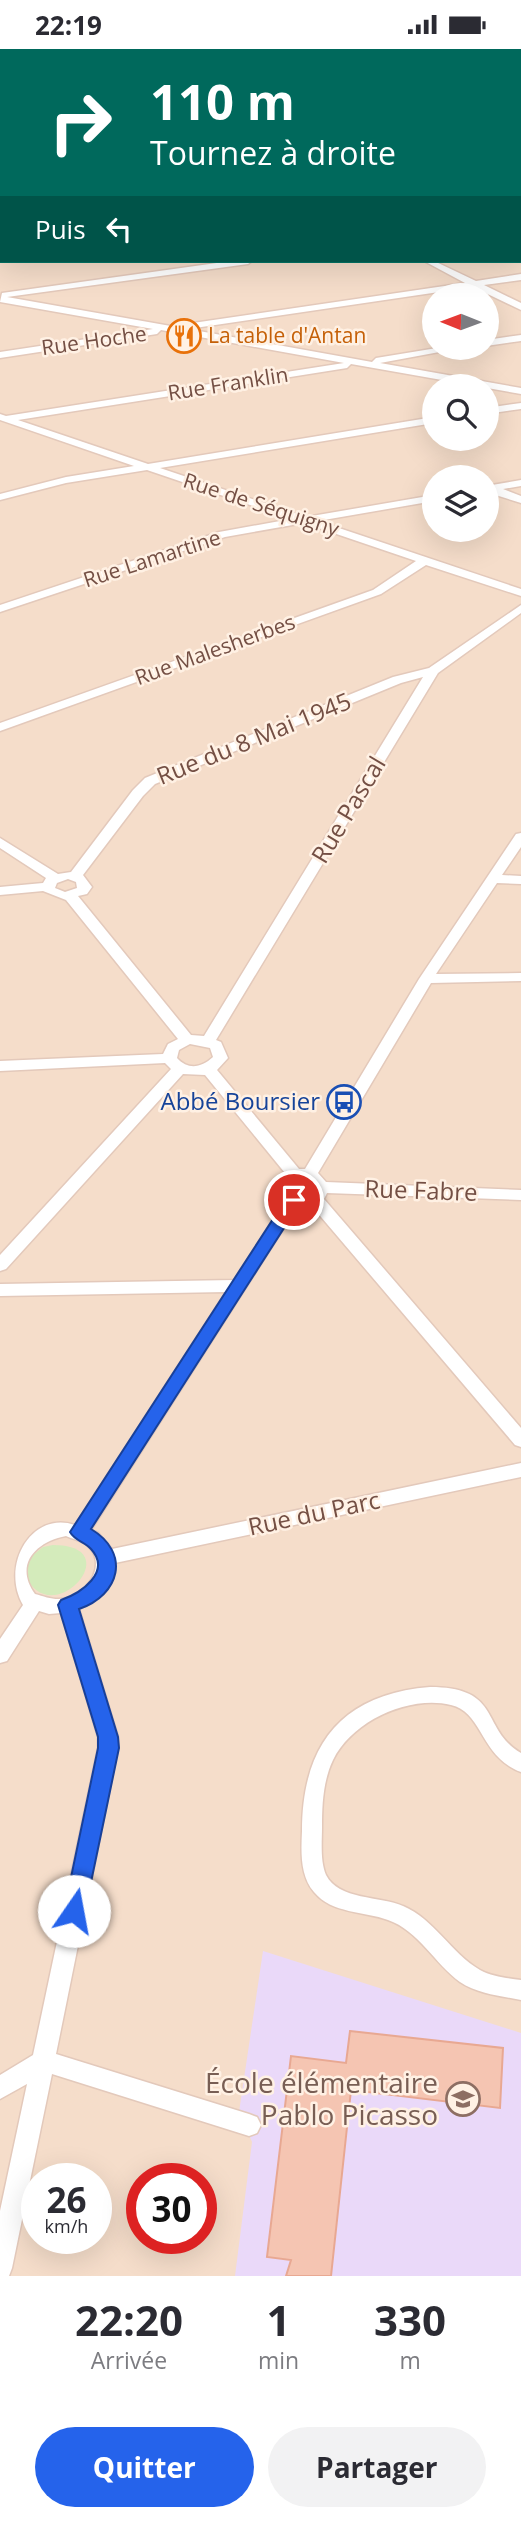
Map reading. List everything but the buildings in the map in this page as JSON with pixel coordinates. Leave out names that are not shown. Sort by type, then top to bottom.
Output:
[{"type":"street","points":[[0,297],[234,263]]},
{"type":"street","points":[[432,263],[473,283]]},
{"type":"street","name":"Rue Hoche","points":[[482,283],[521,277]]},
{"type":"street","name":"Rue Hoche","points":[[0,355],[422,292]]},
{"type":"street","points":[[499,296],[521,307]]},
{"type":"street","points":[[0,297],[521,391]]},
{"type":"street","points":[[499,342],[521,338]]},
{"type":"street","name":"Rue Franklin","points":[[1,418],[422,353]]},
{"type":"street","points":[[499,409],[521,406]]},
{"type":"street","name":"Rue de Séquigny","points":[[1,418],[521,593]]},
{"type":"street","points":[[0,496],[59,481],[422,422]]},
{"type":"street","points":[[499,487],[521,483]]},
{"type":"street","points":[[499,492],[521,499]]},
{"type":"street","name":"Rue Lamartine","points":[[0,609],[208,539],[422,500]]},
{"type":"street","name":"Rue Malesherbes","points":[[0,727],[377,592],[425,560]]},
{"type":"street","name":"Rue Pascal","points":[[208,1041],[433,671],[521,608]]},
{"type":"street","name":"Rue du 8 Mai 1945","points":[[75,876],[150,781],[397,680],[433,671]]},
{"type":"street","points":[[310,1183],[426,979],[521,837]]},
{"type":"street","points":[[0,842],[51,882],[52,893],[70,896],[85,887],[81,879],[75,876],[51,882],[0,891]]},
{"type":"street","points":[[493,879],[521,880]]},
{"type":"street","points":[[70,896],[187,1040]]},
{"type":"street","points":[[426,979],[521,977]]},
{"type":"street","points":[[0,1066],[174,1063],[189,1071],[208,1069],[221,1058],[216,1045],[208,1041],[187,1040],[173,1047],[174,1063],[0,1265]]},
{"type":"street","points":[[208,1069],[310,1183],[521,1440]]},
{"type":"street","points":[[80,1532],[294,1200],[284,1195],[280,1187],[285,1179],[310,1183]]},
{"type":"street","name":"Rue Fabre","points":[[294,1200],[310,1183],[521,1195]]},
{"type":"street","points":[[0,1290],[239,1286]]},
{"type":"street","name":"Rue du Parc","points":[[107,1557],[521,1471]]},
{"type":"street","points":[[51,1530],[80,1532],[97,1542],[107,1557],[108,1569],[103,1581],[83,1600],[50,1607],[34,1602],[6,1582],[9,1571],[8,1550],[37,1534],[51,1530]]},
{"type":"street","points":[[0,1655],[34,1602]]},
{"type":"street","points":[[0,2268],[108,1748],[108,1737],[68,1605]]},
{"type":"street","points":[[521,1763],[508,1759],[495,1744],[484,1717],[472,1704],[456,1697],[426,1695],[396,1701],[358,1716],[337,1736],[323,1758],[317,1776],[311,1825],[312,1856],[319,1883],[335,1897],[404,1916],[471,1977],[500,1987],[521,1990]]},
{"type":"street","points":[[0,2088],[43,2061],[250,2125]]},
{"type":"shaded area","points":[[0,263],[521,263],[521,2276],[0,2276]]},
{"type":"shaded area","points":[[263,1951],[521,2033],[521,2276],[235,2276],[252,2142],[239,2112]]},
{"type":"green space","points":[[53,1545],[75,1549],[85,1558],[85,1570],[78,1582],[66,1591],[51,1595],[37,1591],[25,1575],[28,1559],[43,1547]]},
{"type":"place","name":"La table d'Antan","points":[[184,336]]},
{"type":"place","name":"Abbé Boursier","points":[[344,1102]]},
{"type":"place","name":"École élémentaire Pablo Picasso","points":[[463,2099]]},
{"type":"route","points":[[74,1911],[108,1748],[108,1737],[68,1605],[95,1592],[108,1569],[107,1557],[97,1542],[80,1532],[294,1200]]}]
